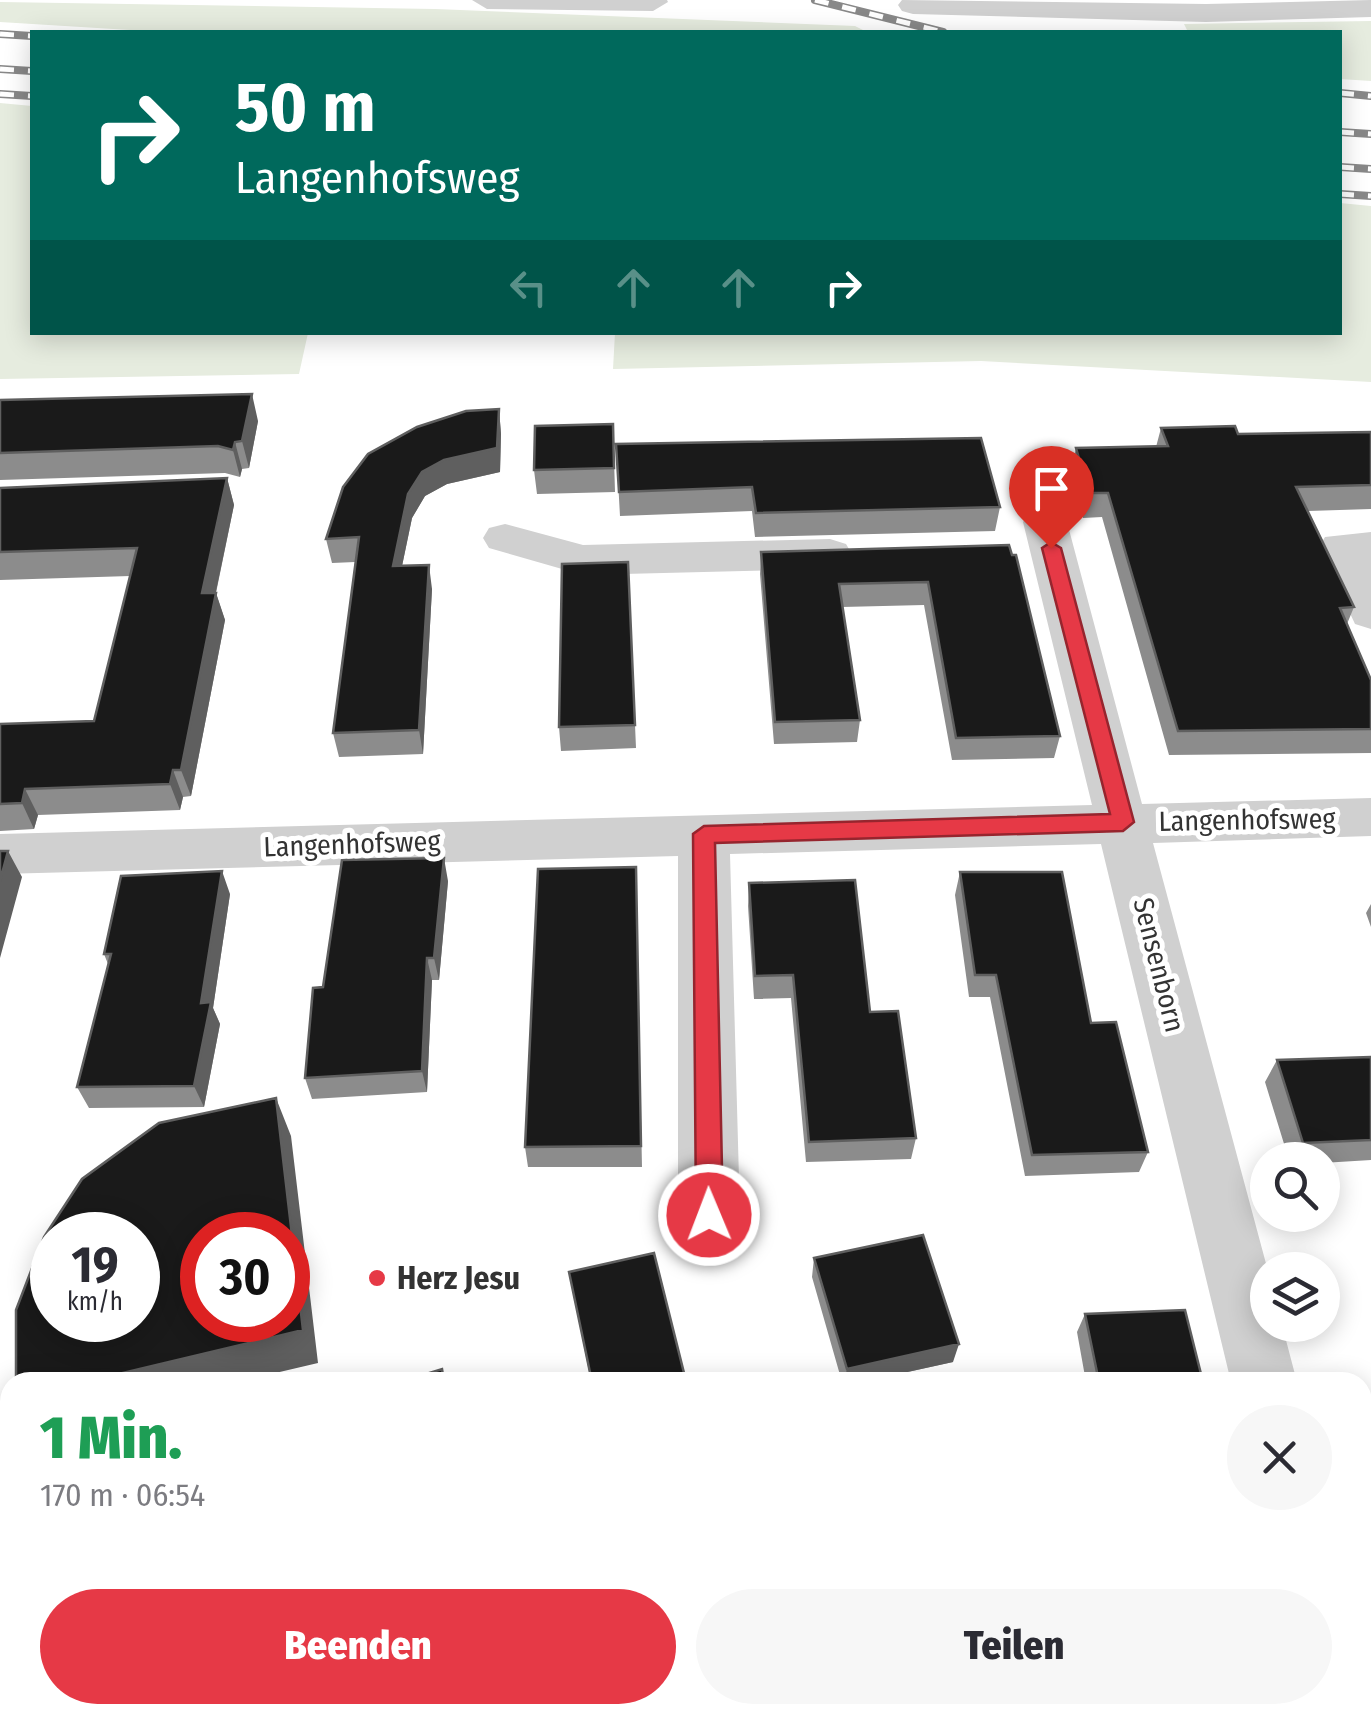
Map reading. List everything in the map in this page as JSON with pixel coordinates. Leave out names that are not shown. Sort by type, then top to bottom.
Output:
[{"type":"street","points":[[486,0],[653,2]]},
{"type":"street","points":[[913,6],[1206,13],[1371,8]]},
{"type":"street","points":[[504,538],[583,560],[876,553]]},
{"type":"street","name":"Sensenborn","points":[[1036,540],[1123,822],[1261,1372]]},
{"type":"street","points":[[1371,546],[1341,547],[1371,614]]},
{"type":"street","name":"Langenhofsweg","points":[[0,854],[1371,818]]},
{"type":"street","points":[[704,834],[709,1215]]},
{"type":"shaded area","points":[[0,2],[435,9],[855,26],[863,30],[130,30],[0,22]]},
{"type":"shaded area","points":[[1371,21],[1371,81],[1342,79],[1342,30],[1187,30],[1184,24]]},
{"type":"shaded area","points":[[0,103],[30,106],[30,335],[308,335],[299,374],[0,379]]},
{"type":"shaded area","points":[[1342,203],[1371,206],[1371,382],[981,361],[613,369],[615,335],[1342,335]]},
{"type":"building","points":[[252,394],[242,441],[235,442],[233,450],[218,446],[0,453],[0,400]]},
{"type":"building","points":[[499,409],[497,448],[444,460],[422,472],[408,494],[393,566],[429,565],[419,730],[333,733],[359,537],[326,539],[343,487],[368,454],[417,427],[466,411]]},
{"type":"building","points":[[613,424],[614,468],[534,470],[535,426]]},
{"type":"building","points":[[1235,426],[1238,434],[1371,432],[1371,485],[1296,487],[1354,607],[1340,608],[1371,680],[1371,729],[1178,731],[1108,493],[1089,493],[1076,448],[1168,446],[1161,428]]},
{"type":"building","points":[[981,438],[1000,507],[756,513],[752,487],[619,492],[616,444]]},
{"type":"building","points":[[227,478],[202,593],[216,593],[181,770],[173,770],[170,784],[25,789],[22,803],[0,804],[0,724],[94,721],[137,548],[0,552],[0,488]]},
{"type":"building","points":[[1009,545],[1012,555],[1016,555],[1060,736],[956,738],[928,582],[839,584],[860,720],[775,722],[761,552]]},
{"type":"building","points":[[628,562],[635,725],[559,727],[562,564]]},
{"type":"building","points":[[0,851],[8,851],[0,881]]},
{"type":"building","points":[[444,858],[434,958],[427,958],[422,1071],[305,1078],[313,988],[323,987],[342,860]]},
{"type":"building","points":[[636,867],[641,1146],[525,1147],[538,869]]},
{"type":"building","points":[[222,871],[201,1003],[211,1002],[194,1086],[77,1087],[111,954],[104,954],[121,876]]},
{"type":"building","points":[[960,872],[1062,872],[1091,1023],[1116,1022],[1148,1152],[1032,1155],[996,975],[975,975]]},
{"type":"building","points":[[855,880],[870,1012],[898,1011],[916,1138],[809,1142],[793,975],[755,976],[749,883]]},
{"type":"building","points":[[1371,1057],[1371,1140],[1303,1142],[1277,1060]]},
{"type":"building","points":[[276,1098],[289,1212],[180,1212],[180,1342],[253,1342],[127,1372],[16,1372],[16,1310],[30,1274],[30,1342],[160,1342],[160,1212],[60,1212],[82,1179],[159,1123]]},
{"type":"building","points":[[923,1235],[959,1344],[847,1369],[814,1258]]},
{"type":"building","points":[[654,1253],[684,1372],[590,1372],[569,1272]]},
{"type":"building","points":[[1185,1310],[1200,1372],[1097,1372],[1085,1314]]},
{"type":"railway","points":[[815,0],[935,30]]},
{"type":"railway","points":[[0,34],[30,36]]},
{"type":"railway","points":[[0,69],[30,71]]},
{"type":"railway","points":[[1342,93],[1371,96]]},
{"type":"railway","points":[[0,94],[30,96]]},
{"type":"railway","points":[[1342,132],[1371,134]]},
{"type":"railway","points":[[1342,167],[1371,169]]},
{"type":"railway","points":[[1342,194],[1371,196]]},
{"type":"place","name":"Herz Jesu","points":[[377,1278]]},
{"type":"route","points":[[709,1215],[704,834],[1123,822],[1051,548]]}]
